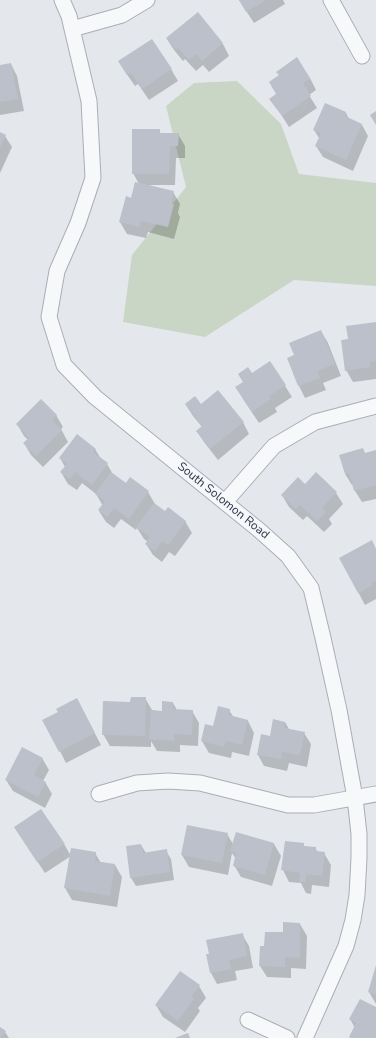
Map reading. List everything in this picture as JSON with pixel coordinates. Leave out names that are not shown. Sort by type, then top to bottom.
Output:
[{"type":"street","name":"South Solomon Road","points":[[62,0],[69,16],[89,102],[93,178],[78,223],[57,271],[49,316],[64,366],[95,397],[259,530],[288,556],[311,588],[324,638],[355,798],[359,834],[359,858],[353,920],[346,946],[305,1038]]},
{"type":"street","points":[[72,29],[122,15],[147,0]]},
{"type":"street","points":[[331,0],[362,56]]},
{"type":"street","points":[[225,502],[274,446],[315,422],[376,406]]},
{"type":"street","points":[[99,794],[137,783],[168,781],[200,783],[288,806],[314,805],[376,794]]},
{"type":"street","points":[[248,1020],[287,1038]]},
{"type":"green space","points":[[237,81],[281,124],[299,174],[376,183],[376,286],[294,280],[205,337],[123,322],[132,255],[186,187],[166,106],[194,83]]},
{"type":"building","points":[[239,0],[266,0],[246,12]]},
{"type":"building","points":[[198,12],[223,43],[202,61],[196,54],[189,60],[178,48],[176,50],[166,38]]},
{"type":"building","points":[[152,39],[172,69],[142,89],[131,73],[127,75],[118,61]]},
{"type":"building","points":[[297,57],[310,78],[303,83],[311,96],[282,116],[269,99],[276,94],[269,82],[279,75],[276,72]]},
{"type":"building","points":[[11,63],[18,99],[0,102],[0,65]]},
{"type":"building","points":[[325,103],[346,112],[345,116],[362,124],[346,160],[315,146],[321,133],[313,130]]},
{"type":"building","points":[[376,111],[376,125],[370,115]]},
{"type":"building","points":[[132,129],[160,129],[160,133],[179,133],[178,146],[170,146],[169,174],[132,174]]},
{"type":"building","points":[[0,132],[6,135],[0,147]]},
{"type":"building","points":[[135,182],[174,191],[171,204],[174,204],[168,227],[141,221],[140,227],[119,222],[126,196],[131,198]]},
{"type":"building","points":[[376,322],[376,361],[370,362],[370,367],[345,371],[341,340],[348,339],[346,326]]},
{"type":"building","points":[[321,330],[335,364],[317,371],[320,378],[298,386],[287,358],[294,355],[289,343]]},
{"type":"building","points":[[270,361],[286,385],[269,396],[271,399],[252,412],[235,387],[243,382],[238,374],[248,367],[252,373]]},
{"type":"building","points":[[218,390],[244,422],[210,449],[196,431],[202,426],[185,404],[195,396],[201,404]]},
{"type":"building","points":[[41,399],[57,415],[52,420],[62,430],[36,456],[23,443],[29,438],[16,424]]},
{"type":"building","points":[[77,434],[96,449],[93,452],[108,463],[92,485],[75,472],[70,479],[60,472],[67,464],[59,458]]},
{"type":"building","points":[[363,448],[365,453],[376,450],[376,485],[354,491],[349,473],[345,474],[339,455]]},
{"type":"building","points":[[111,472],[126,483],[130,477],[149,491],[129,519],[114,508],[107,517],[98,510],[105,501],[95,494]]},
{"type":"building","points":[[316,472],[337,492],[322,508],[326,512],[317,521],[300,505],[296,509],[281,495],[298,477],[305,484]]},
{"type":"building","points":[[154,503],[165,511],[168,507],[186,521],[168,545],[162,541],[155,551],[145,544],[150,537],[136,527]]},
{"type":"building","points":[[372,540],[376,549],[376,580],[371,583],[372,586],[358,593],[339,558]]},
{"type":"building","points":[[131,697],[146,697],[145,736],[102,735],[103,701],[130,702]]},
{"type":"building","points":[[77,698],[95,733],[59,752],[42,720],[58,712],[56,709]]},
{"type":"building","points":[[162,701],[173,702],[173,709],[193,710],[192,735],[174,734],[174,741],[149,739],[151,710],[162,711]]},
{"type":"building","points":[[218,706],[230,709],[229,715],[248,720],[242,745],[226,741],[224,747],[201,741],[205,724],[213,726]]},
{"type":"building","points":[[273,719],[285,722],[284,728],[305,732],[300,755],[282,752],[281,759],[257,755],[261,734],[270,736]]},
{"type":"building","points":[[22,747],[43,758],[34,775],[46,782],[38,797],[5,780]]},
{"type":"building","points":[[41,809],[65,844],[37,862],[14,827]]},
{"type":"building","points":[[187,825],[228,833],[222,863],[181,855]]},
{"type":"building","points":[[236,832],[274,843],[265,875],[233,866],[236,853],[230,851]]},
{"type":"building","points":[[285,841],[304,843],[304,846],[316,847],[316,851],[325,852],[322,876],[306,874],[305,882],[299,882],[300,873],[281,870]]},
{"type":"building","points":[[141,844],[143,853],[167,849],[170,872],[130,878],[126,846]]},
{"type":"building","points":[[71,848],[96,852],[95,861],[115,864],[110,896],[64,888]]},
{"type":"building","points":[[283,922],[300,923],[300,958],[285,957],[285,967],[259,966],[260,946],[264,946],[265,932],[283,932]]},
{"type":"building","points":[[243,933],[247,956],[229,960],[231,969],[210,973],[206,954],[209,954],[206,940]]},
{"type":"building","points":[[376,965],[376,995],[368,992]]},
{"type":"building","points":[[180,971],[200,985],[191,997],[194,999],[178,1021],[155,1005]]},
{"type":"building","points":[[360,999],[376,1007],[376,1038],[349,1037],[356,1023],[349,1019]]},
{"type":"building","points":[[0,1027],[6,1031],[1,1038],[0,1038]]},
{"type":"building","points":[[188,1033],[190,1038],[175,1038]]}]
